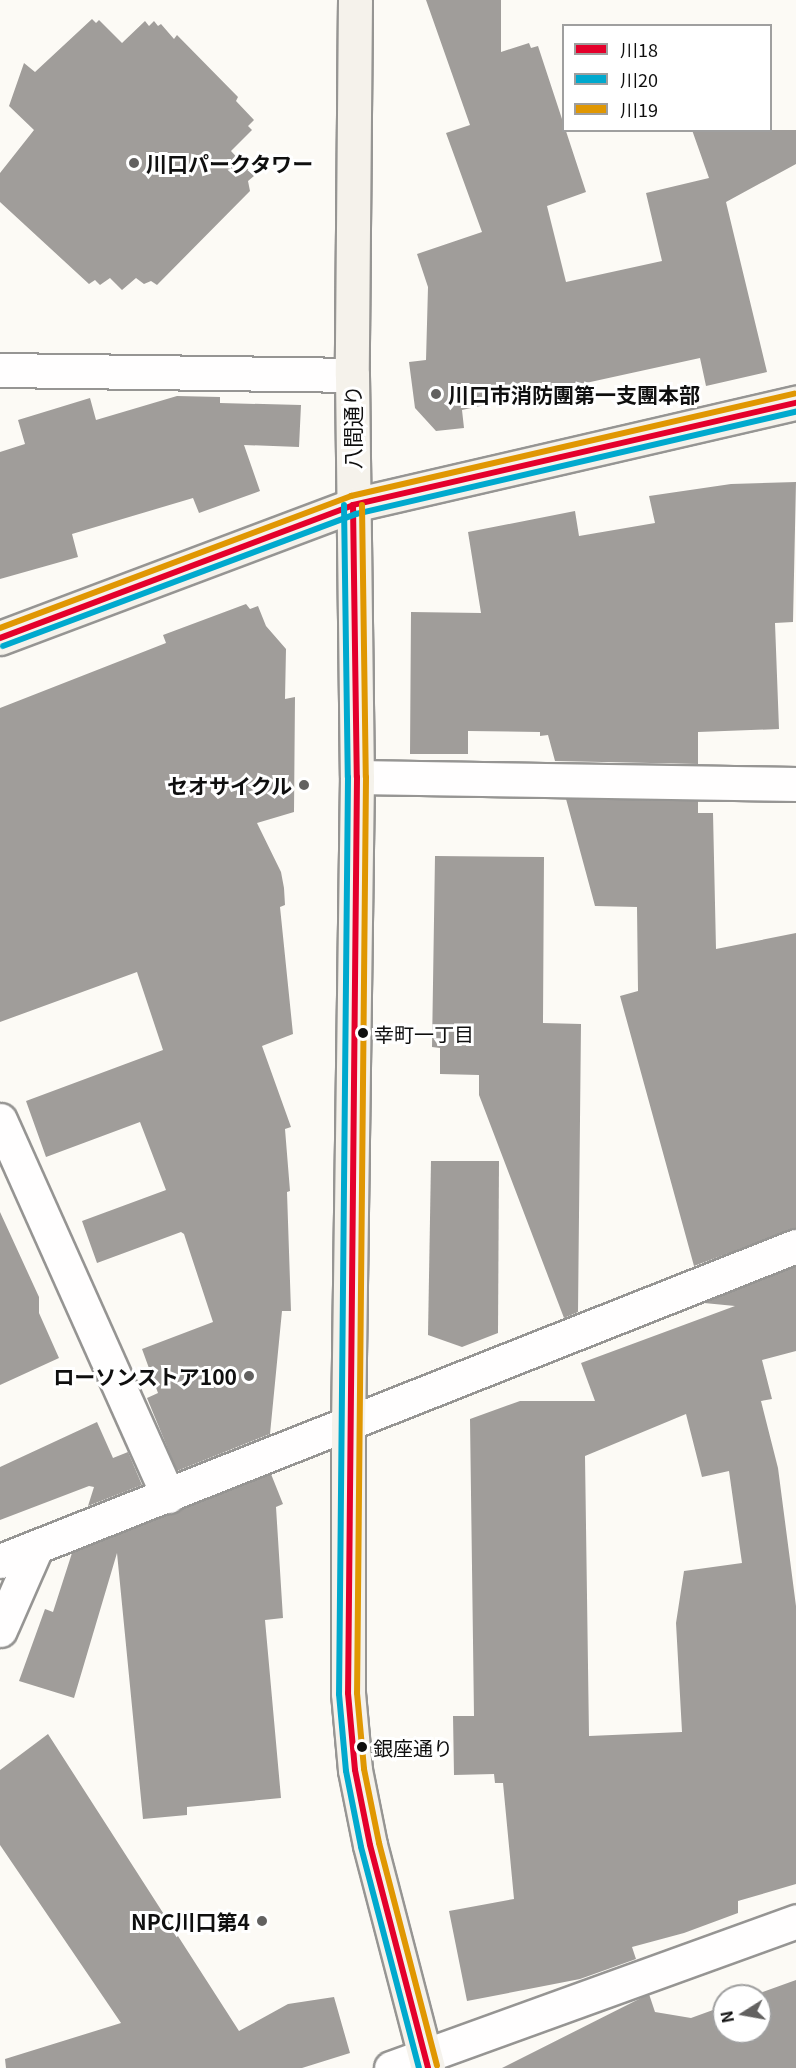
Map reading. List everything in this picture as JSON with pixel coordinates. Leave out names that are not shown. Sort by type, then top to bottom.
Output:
[{"type":"street","name":"八間通り","points":[[355,0],[352,375],[357,777],[348,1426],[348,1693],[355,1770],[426,2062]]},
{"type":"street","points":[[0,370],[352,375]]},
{"type":"street","points":[[0,638],[353,505],[796,403]]},
{"type":"street","points":[[357,777],[796,784]]},
{"type":"street","points":[[0,1120],[168,1496]]},
{"type":"street","points":[[0,1561],[348,1426],[796,1246]]},
{"type":"street","points":[[0,1630],[36,1548]]},
{"type":"street","points":[[391,2068],[426,2062],[796,1921]]},
{"type":"building","points":[[426,0],[501,0],[501,52],[529,43],[531,48],[538,46],[562,119],[562,132],[566,132],[586,192],[547,206],[566,282],[662,261],[646,193],[709,178],[693,132],[796,130],[796,164],[726,202],[767,372],[706,386],[700,358],[462,410],[464,428],[436,431],[415,408],[409,362],[426,360],[428,287],[417,254],[482,232],[446,133],[470,125]]},
{"type":"building","name":"川口パークタワー","points":[[92,19],[96,23],[99,20],[122,43],[145,21],[149,26],[154,21],[158,26],[161,24],[174,39],[177,35],[238,97],[236,101],[254,120],[248,126],[252,130],[231,151],[254,176],[248,181],[250,191],[157,285],[151,281],[144,284],[136,278],[122,290],[110,278],[100,285],[95,280],[89,284],[0,202],[0,173],[34,130],[9,106],[24,63],[35,72]]},
{"type":"building","points":[[177,396],[220,397],[220,403],[301,405],[299,447],[244,445],[260,491],[199,513],[193,498],[72,534],[78,557],[0,579],[0,452],[25,444],[18,420],[90,398],[96,420]]},
{"type":"building","points":[[796,482],[793,622],[775,623],[779,729],[698,732],[698,764],[555,761],[548,735],[540,736],[540,732],[468,731],[468,754],[410,754],[411,612],[481,613],[468,532],[575,511],[579,536],[655,523],[649,496],[731,484]]},
{"type":"building","points":[[246,604],[250,609],[258,606],[266,626],[286,649],[285,699],[295,697],[294,812],[257,823],[281,872],[284,888],[285,905],[280,907],[293,1034],[262,1046],[291,1127],[285,1129],[290,1191],[287,1192],[291,1311],[282,1311],[270,1434],[177,1471],[147,1398],[158,1393],[142,1349],[213,1322],[184,1234],[181,1232],[97,1263],[82,1221],[166,1190],[140,1122],[46,1157],[26,1101],[163,1050],[137,972],[0,1022],[0,708],[166,643],[163,635]]},
{"type":"building","points":[[566,799],[698,801],[698,813],[713,813],[716,949],[796,933],[796,1228],[694,1266],[620,996],[638,991],[637,907],[595,906]]},
{"type":"building","points":[[435,856],[544,857],[543,1023],[581,1024],[578,1312],[564,1318],[479,1095],[479,1075],[440,1074],[440,1048],[432,1047]]},
{"type":"building","points":[[431,1161],[499,1161],[498,1333],[462,1347],[428,1335]]},
{"type":"building","points":[[0,1212],[39,1297],[39,1313],[59,1358],[0,1385]]},
{"type":"building","points":[[796,1266],[796,1351],[762,1360],[772,1399],[761,1401],[778,1468],[796,1606],[796,1884],[738,1901],[738,1913],[684,1933],[632,1947],[636,1959],[580,1979],[467,2001],[449,1911],[514,1899],[503,1783],[495,1783],[494,1774],[454,1775],[453,1716],[474,1716],[470,1419],[520,1401],[595,1401],[581,1363],[735,1306],[704,1303]],"holes":[[[686,1414],[702,1477],[729,1471],[742,1563],[684,1571],[676,1623],[682,1732],[589,1736],[585,1456]]]},
{"type":"building","points":[[97,1422],[113,1458],[128,1452],[142,1485],[88,1506],[94,1487],[89,1486],[0,1520],[0,1467]]},
{"type":"building","points":[[271,1474],[283,1504],[276,1507],[283,1618],[265,1620],[281,1798],[187,1807],[187,1815],[143,1819],[117,1553],[74,1698],[19,1681],[45,1609],[53,1612],[72,1553]]},
{"type":"building","points":[[48,1734],[239,2031],[288,2004],[334,1997],[350,2053],[302,2068],[6,2068],[5,2059],[121,2023],[0,1845],[0,1770]]},
{"type":"building","points":[[796,1980],[796,2068],[502,2068],[649,1994],[655,2012],[691,2018],[712,2010],[712,2044],[772,2044],[772,1989]]},
{"type":"transit line","name":"川19","points":[[0,628],[351,496],[794,394]]},
{"type":"transit line","name":"川18","points":[[0,638],[353,505],[796,403]]},
{"type":"transit line","name":"川20","points":[[3,646],[356,514],[796,412]]},
{"type":"transit line","name":"川20","points":[[344,505],[348,777],[339,1694],[346,1771],[361,1847],[419,2068]]},
{"type":"transit line","name":"川18","points":[[353,505],[357,777],[348,1693],[355,1770],[370,1845],[428,2068]]},
{"type":"transit line","name":"川19","points":[[362,505],[366,777],[357,1693],[364,1769],[379,1843],[437,2066]]},
{"type":"place","name":"川口パークタワー","points":[[134,163]]},
{"type":"place","name":"川口市消防團第一支團本部","points":[[436,394]]},
{"type":"place","name":"セオサイクル","points":[[304,785]]},
{"type":"place","name":"幸町一丁目","points":[[363,1033]]},
{"type":"place","name":"ローソンストア100","points":[[249,1376]]},
{"type":"place","name":"銀座通り","points":[[362,1747]]},
{"type":"place","name":"NPC川口第4","points":[[262,1921]]}]
